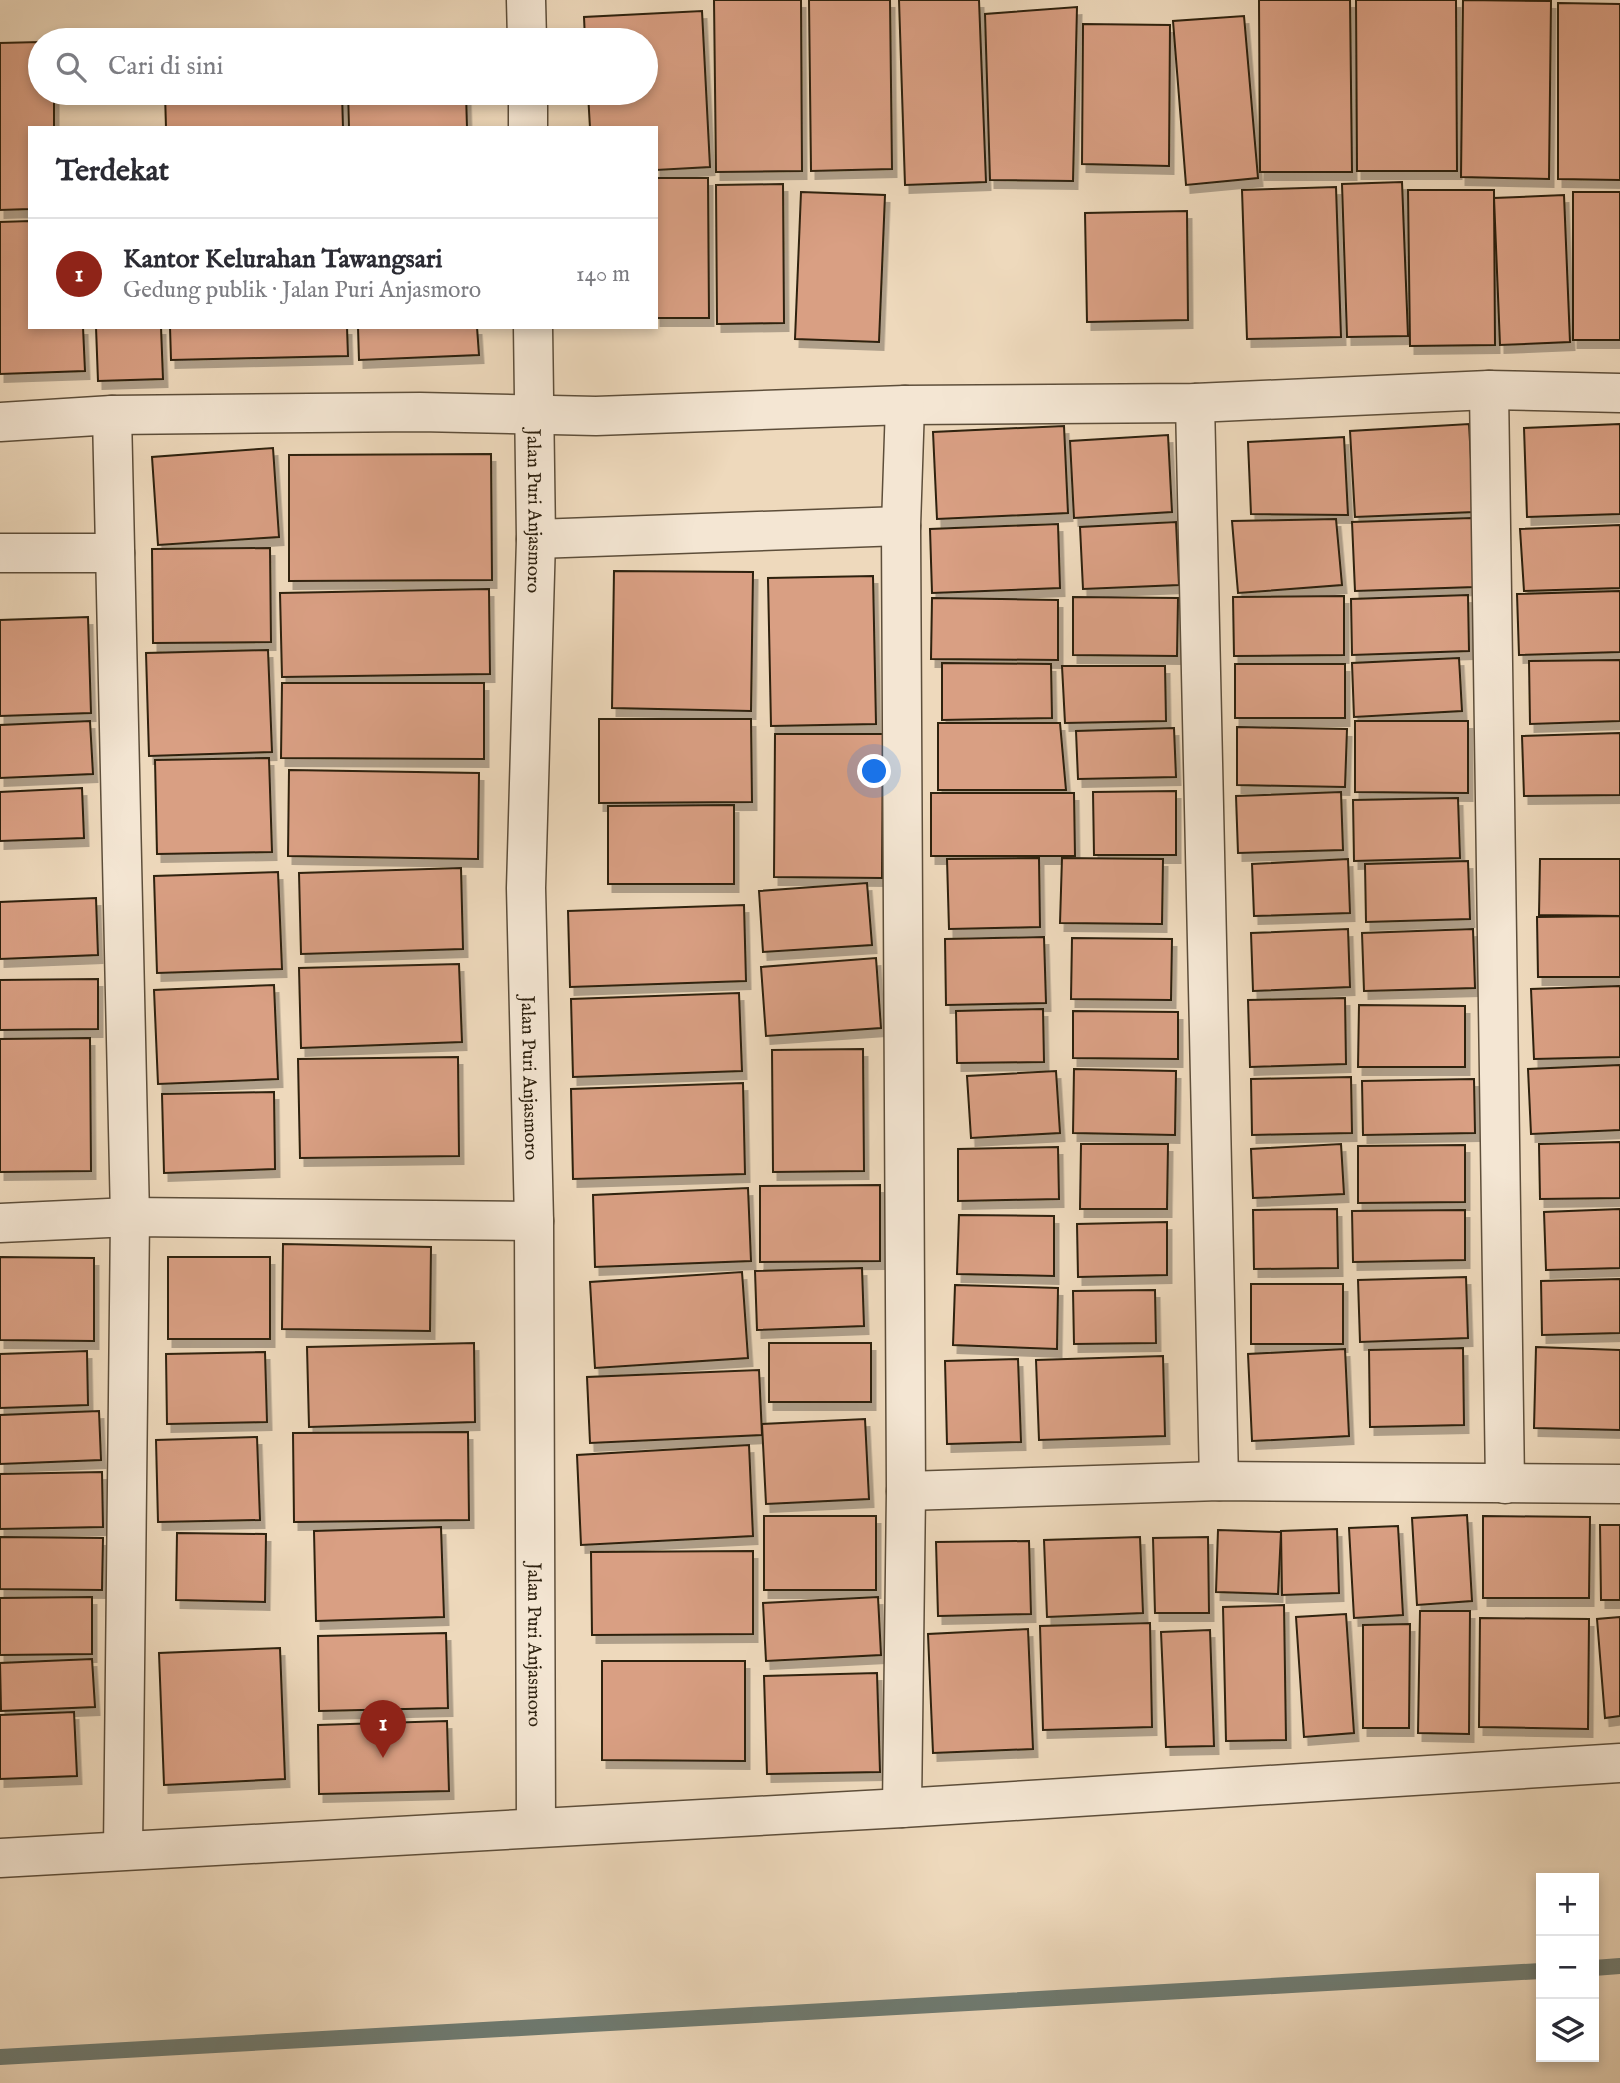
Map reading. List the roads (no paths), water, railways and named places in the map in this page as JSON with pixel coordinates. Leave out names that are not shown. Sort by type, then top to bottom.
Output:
[{"type":"street","points":[[526,0],[527,28]]},
{"type":"street","points":[[528,105],[528,126]]},
{"type":"street","name":"Jalan Puri Anjasmoro","points":[[533,329],[536,539],[526,888],[534,1221],[536,1827]]},
{"type":"street","points":[[0,422],[112,415],[420,412],[534,415],[905,405],[1195,403],[1489,390],[1620,393]]},
{"type":"street","points":[[1489,390],[1505,1483]]},
{"type":"street","points":[[1195,403],[1219,1481]]},
{"type":"street","points":[[902,1808],[906,1491],[901,526],[905,405]]},
{"type":"street","points":[[112,415],[130,1217],[123,1850]]},
{"type":"street","points":[[536,539],[901,526]]},
{"type":"street","points":[[0,553],[116,553]]},
{"type":"street","points":[[0,1223],[130,1217],[534,1221]]},
{"type":"street","points":[[906,1491],[1219,1481],[1620,1484]]},
{"type":"street","points":[[0,1857],[902,1808],[1620,1763]]},
{"type":"waterway","points":[[1599,1968],[1620,1966]]},
{"type":"waterway","points":[[0,2057],[1536,1971]]},
{"type":"place","name":"Kantor Kelurahan Tawangsari","points":[[383,1758]]}]
